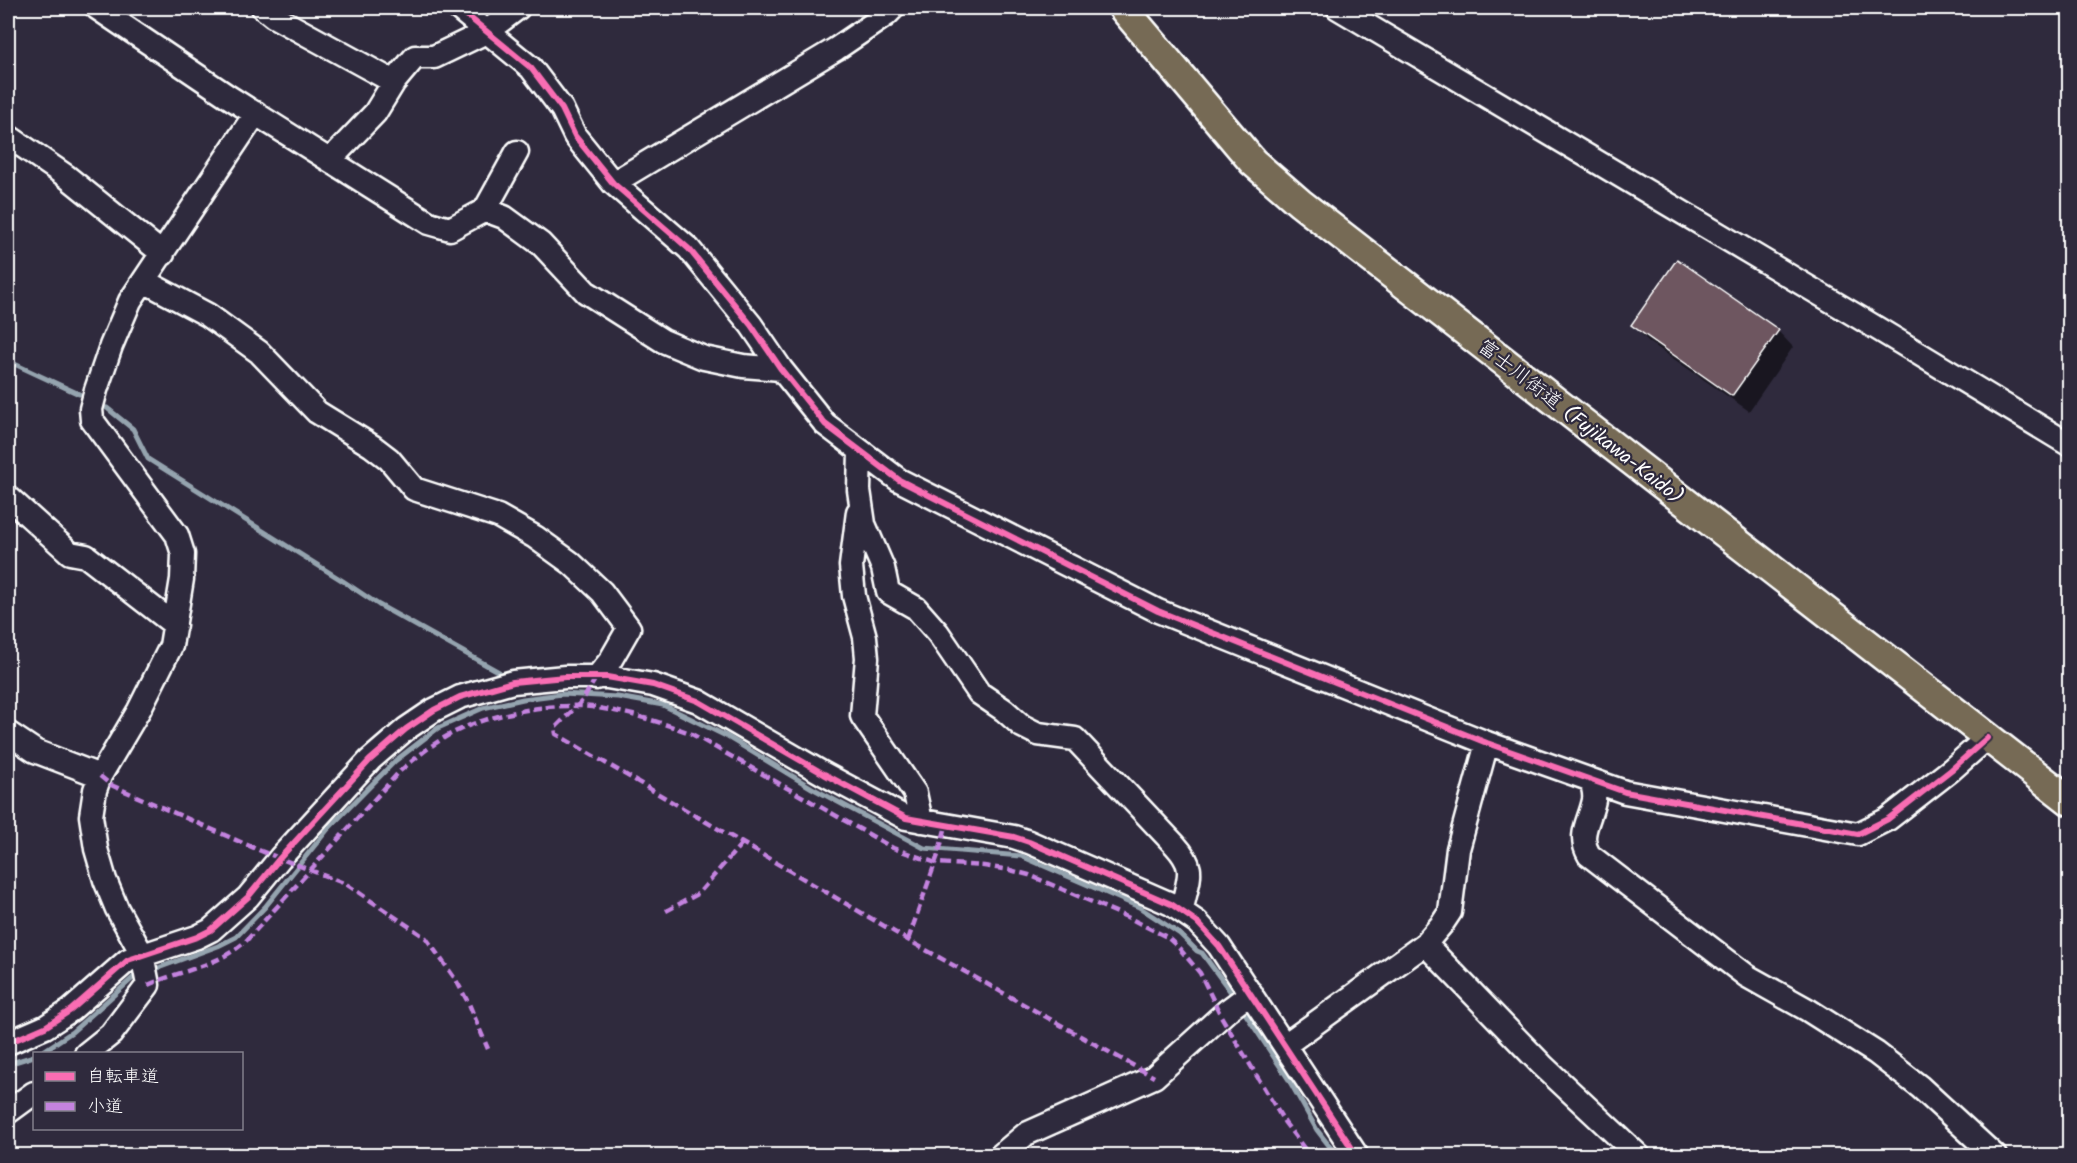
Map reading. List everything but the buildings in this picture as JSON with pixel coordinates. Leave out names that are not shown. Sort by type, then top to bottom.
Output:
[{"type":"main road","name":"富士川街道 (Fujikawa-Kaido)","points":[[1123,8],[1252,162],[1300,203],[2070,801]]},
{"type":"street","points":[[97,8],[228,97],[429,223],[450,229],[485,210],[518,152]]},
{"type":"street","points":[[263,8],[273,16],[394,82]]},
{"type":"street","points":[[458,8],[531,68],[562,109],[575,136],[613,183],[689,249],[751,324],[781,369],[825,424],[899,480],[1158,611],[1592,782],[1625,792],[1858,834],[1888,819],[1951,770],[1987,738]]},
{"type":"street","points":[[330,160],[375,113],[394,82],[415,57],[435,57],[486,32],[518,8]]},
{"type":"street","points":[[613,183],[836,49],[893,8]]},
{"type":"street","points":[[1338,8],[2070,445]]},
{"type":"street","points":[[87,1052],[111,1034],[148,985],[145,966],[105,880],[96,849],[91,816],[95,790],[100,776],[139,710],[171,646],[182,579],[183,554],[177,535],[92,420],[91,409],[111,346],[130,301],[256,113]]},
{"type":"street","points":[[8,136],[66,176],[163,254]]},
{"type":"street","points":[[485,210],[504,217],[541,244],[586,292],[663,341],[704,358],[743,366],[781,369]]},
{"type":"street","points":[[144,281],[208,315],[259,352],[317,412],[389,459],[414,489],[498,516],[536,537],[571,563],[602,592],[629,628],[610,661],[596,678]]},
{"type":"street","points":[[860,451],[860,490],[864,524],[883,568],[888,592],[916,608],[938,633],[979,693],[1022,726],[1038,734],[1075,739],[1185,857],[1190,873],[1183,904]]},
{"type":"street","points":[[860,490],[851,566],[854,596],[865,637],[867,658],[862,716],[915,793],[921,821]]},
{"type":"street","points":[[8,497],[70,553],[86,556],[175,625]]},
{"type":"street","points":[[8,1043],[45,1027],[71,1010],[128,960],[145,966],[211,930],[248,897],[280,858],[370,760],[406,729],[434,710],[460,697],[513,682],[565,677],[607,677],[653,685],[698,701],[882,807],[906,818],[1014,837],[1171,904],[1197,922],[1219,946],[1249,995],[1285,1045],[1357,1155]]},
{"type":"street","points":[[8,733],[36,752],[100,776]]},
{"type":"street","points":[[1285,1045],[1425,944],[1450,912],[1458,849],[1487,742]]},
{"type":"street","points":[[1592,782],[1594,798],[1583,836],[1583,845],[1589,855],[1747,976],[1808,1010],[1876,1053],[1920,1087],[1995,1155]]},
{"type":"street","points":[[1425,944],[1542,1065],[1639,1155]]},
{"type":"street","points":[[1000,1155],[1026,1134],[1154,1077],[1228,1010],[1249,995]]},
{"type":"street","points":[[8,1112],[33,1094]]},
{"type":"waterway","points":[[8,361],[79,394]]},
{"type":"waterway","points":[[107,408],[133,429],[148,459],[379,605],[499,672],[500,681]]},
{"type":"waterway","points":[[150,971],[236,937],[265,907],[328,829],[395,761],[438,728],[483,708],[523,699],[562,694],[618,697],[663,705],[726,736],[812,788],[924,848],[1021,856],[1139,907],[1180,934],[1202,953],[1236,999]]},
{"type":"waterway","points":[[42,1052],[72,1032],[134,977],[142,975]]},
{"type":"waterway","points":[[1241,1007],[1289,1080],[1317,1130],[1337,1156]]},
{"type":"waterway","points":[[8,1064],[33,1056]]},
{"type":"marked path","points":[[596,678],[582,701],[555,728],[556,734],[908,940],[1154,1077]]},
{"type":"marked path","points":[[148,985],[223,957],[246,941],[400,771],[439,741],[467,726],[502,715],[558,706],[592,707],[642,717],[690,733],[893,848],[936,863],[984,866],[1029,875],[1127,917],[1167,937],[1200,973],[1221,1016],[1285,1123],[1310,1156]]},
{"type":"marked path","points":[[100,776],[111,785],[261,851],[346,884],[426,938],[456,980],[488,1049]]},
{"type":"marked path","points":[[908,940],[946,826]]},
{"type":"marked path","points":[[666,911],[698,894],[743,842]]},
{"type":"cycle path","points":[[458,8],[531,68],[562,109],[575,136],[613,183],[689,249],[751,325],[781,369],[825,424],[899,480],[1158,611],[1487,743],[1625,792],[1858,834],[1888,819],[1951,770],[1987,738]]},
{"type":"cycle path","points":[[8,1043],[45,1027],[71,1010],[128,960],[197,937],[211,930],[248,897],[280,858],[370,760],[406,729],[434,710],[460,697],[513,682],[565,677],[607,677],[653,685],[698,701],[824,774],[906,818],[1014,837],[1171,904],[1197,922],[1219,946],[1357,1156]]}]
